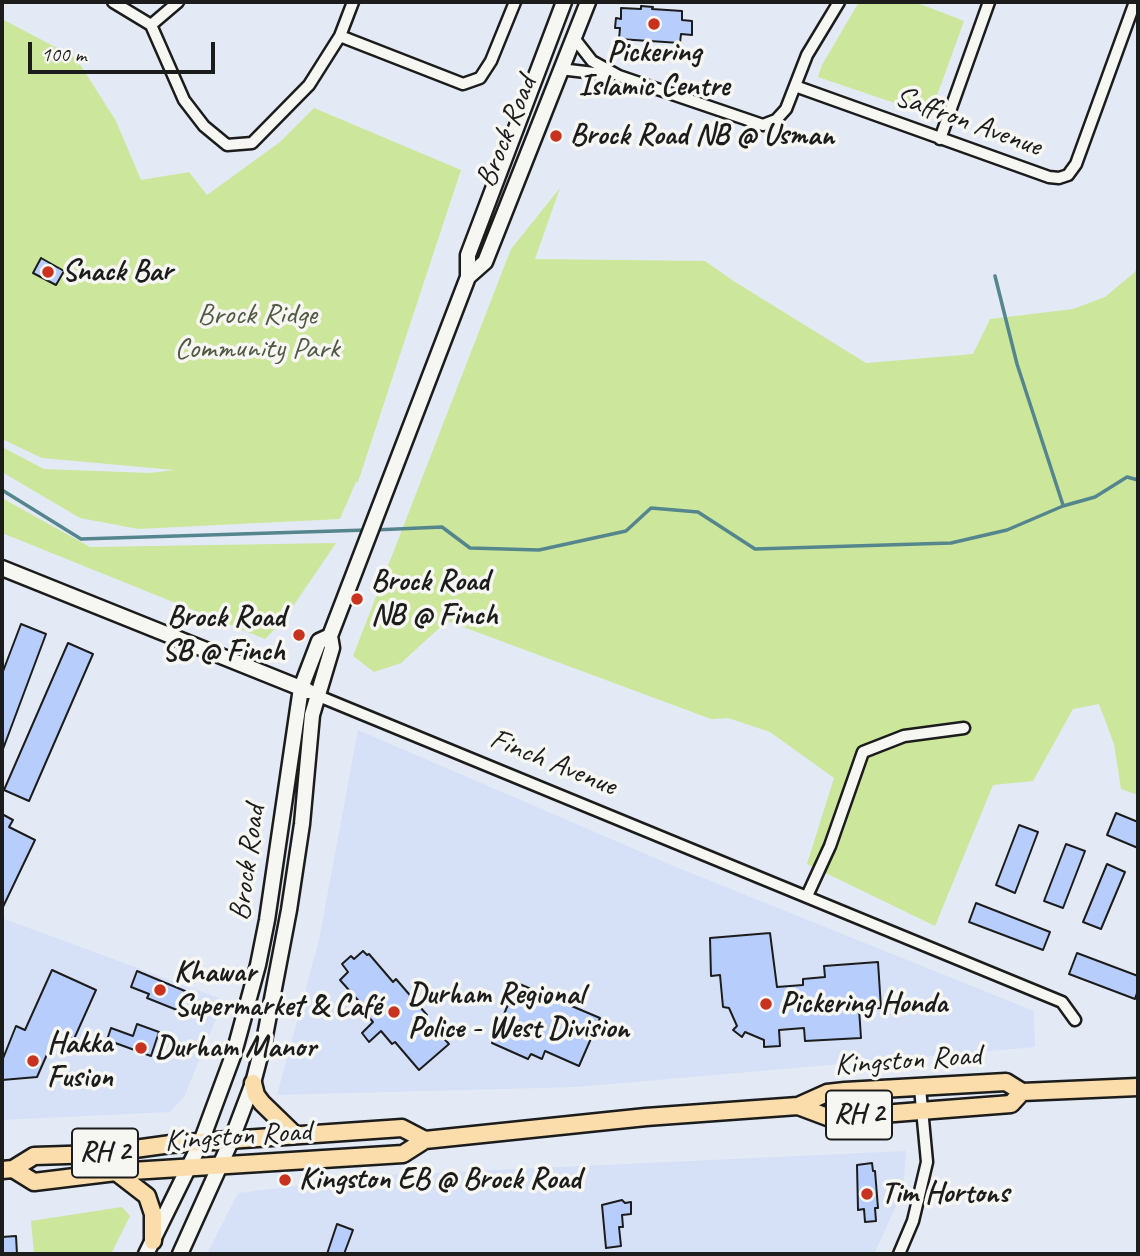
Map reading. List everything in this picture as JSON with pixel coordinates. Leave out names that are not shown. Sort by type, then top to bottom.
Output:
[{"type":"main road","name":"Brock Road","points":[[180,1254],[231,1141],[253,1083],[264,1041],[302,824],[312,715],[332,648],[330,636],[468,277],[468,255],[564,2]]},
{"type":"main road","name":"Brock Road","points":[[468,277],[485,262],[588,2]]},
{"type":"main road","points":[[550,38],[560,69]]},
{"type":"main road","name":"Finch Avenue","points":[[2,568],[316,695]]},
{"type":"main road","name":"Brock Road","points":[[150,1247],[201,1142],[234,1053],[258,965],[267,920],[301,688],[319,641],[330,636]]},
{"type":"main road","name":"Kingston Road","points":[[7,1170],[34,1182],[116,1172],[219,1168],[402,1154],[425,1140],[646,1117],[798,1106],[827,1093],[1006,1082],[1023,1092],[1138,1087]]},
{"type":"main road","points":[[253,1083],[256,1095],[262,1103],[295,1135]]},
{"type":"main road","name":"Kingston Road","points":[[798,1106],[830,1118],[1012,1104],[1023,1092]]},
{"type":"main road","name":"Kingston Road","points":[[7,1170],[34,1156],[98,1154],[171,1144],[295,1135],[402,1128],[425,1140]]},
{"type":"main road","points":[[116,1172],[147,1196],[153,1214],[150,1247]]},
{"type":"street","points":[[113,2],[150,25],[184,100],[204,126],[227,145],[252,143],[309,85],[340,36],[353,2]]},
{"type":"street","points":[[150,25],[178,2]]},
{"type":"street","points":[[340,36],[463,84],[480,78],[491,61],[515,2]]},
{"type":"street","points":[[574,38],[592,61],[619,76],[763,125],[782,116],[810,48],[839,2]]},
{"type":"street","points":[[940,139],[989,2]]},
{"type":"street","name":"Saffron Avenue","points":[[795,86],[1049,177],[1059,178],[1068,175],[1076,164],[1135,2]]},
{"type":"street","points":[[560,69],[619,76]]},
{"type":"street","name":"Finch Avenue","points":[[316,695],[1062,1002],[1075,1020]]},
{"type":"street","points":[[807,896],[830,846],[863,752],[904,736],[964,728]]},
{"type":"street","points":[[899,1254],[913,1221],[927,1162],[920,1088]]},
{"type":"shaded area","points":[[358,730],[676,867],[1034,1011],[1035,1047],[577,1087],[277,1095],[319,940]]},
{"type":"shaded area","points":[[2,918],[224,1000],[184,1097],[170,1112],[2,1120]]},
{"type":"shaded area","points":[[906,1151],[903,1191],[874,1254],[207,1254],[238,1193],[386,1175]]},
{"type":"green space","points":[[859,2],[915,2],[964,21],[930,115],[818,77],[822,65]]},
{"type":"green space","name":"Brock Ridge Community Park","points":[[2,19],[76,58],[116,121],[141,180],[189,172],[207,195],[280,142],[314,108],[461,170],[358,482],[340,519],[138,529],[80,518],[2,472],[2,447],[44,469],[150,473],[174,470],[42,458],[2,439]]},
{"type":"green space","points":[[560,188],[535,259],[705,261],[866,363],[973,354],[990,319],[1073,309],[1105,297],[1135,272],[1138,264],[1138,795],[1121,789],[1114,744],[1099,704],[1073,709],[1033,781],[993,785],[935,926],[807,864],[834,778],[770,732],[728,718],[711,719],[447,621],[401,663],[374,672],[353,656],[511,249]]},
{"type":"green space","points":[[2,498],[90,547],[336,543],[283,621],[265,639],[2,533]]},
{"type":"green space","points":[[122,1207],[130,1216],[111,1254],[34,1254],[31,1221]]},
{"type":"building","name":"Pickering Islamic Centre","points":[[641,6],[682,11],[682,20],[692,21],[692,35],[681,34],[680,43],[619,39],[620,28],[615,28],[616,18],[621,19],[621,8],[641,9]]},
{"type":"building","name":"Snack Bar","points":[[41,258],[64,271],[56,285],[33,273]]},
{"type":"building","points":[[21,624],[46,634],[3,749],[2,674]]},
{"type":"building","points":[[68,643],[93,654],[29,801],[4,790]]},
{"type":"building","points":[[1116,813],[1138,822],[1138,848],[1107,835]]},
{"type":"building","points":[[2,814],[13,820],[9,827],[35,840],[2,909]]},
{"type":"building","points":[[1019,825],[1038,832],[1015,893],[996,885]]},
{"type":"building","points":[[1066,844],[1085,851],[1063,908],[1044,901]]},
{"type":"building","points":[[1107,864],[1125,872],[1101,929],[1083,922]]},
{"type":"building","points":[[976,903],[1050,932],[1043,950],[969,922]]},
{"type":"building","points":[[770,933],[777,987],[803,985],[803,979],[825,977],[824,966],[878,962],[881,1008],[859,1009],[861,1038],[805,1041],[804,1028],[779,1030],[780,1046],[764,1047],[764,1040],[745,1032],[742,1037],[733,1030],[737,1026],[729,1008],[723,1007],[720,975],[711,976],[710,938]]},
{"type":"building","name":"Durham Regional Police - West Division","points":[[363,951],[369,954],[393,982],[396,979],[427,1015],[424,1017],[449,1044],[419,1070],[395,1042],[392,1044],[381,1031],[369,1042],[362,1033],[373,1022],[362,1009],[364,1007],[340,980],[348,972],[342,964]]},
{"type":"building","points":[[1077,953],[1138,976],[1135,999],[1069,974]]},
{"type":"building","points":[[52,970],[96,990],[74,1039],[57,1032],[37,1077],[2,1080],[2,1061],[16,1026],[25,1030]]},
{"type":"building","name":"Khawar Supermarket & Café","points":[[137,971],[185,991],[177,1010],[147,998],[149,994],[131,987]]},
{"type":"building","points":[[517,983],[600,1018],[579,1066],[545,1051],[542,1059],[531,1054],[528,1059],[492,1043]]},
{"type":"building","name":"Durham Manor","points":[[137,1024],[159,1032],[151,1056],[107,1040],[111,1028],[133,1036]]},
{"type":"building","name":"Tim Hortons","points":[[872,1163],[878,1208],[875,1208],[876,1221],[865,1222],[864,1209],[858,1210],[857,1165]]},
{"type":"building","points":[[622,1200],[625,1203],[631,1202],[631,1214],[622,1215],[623,1227],[619,1227],[621,1246],[606,1248],[602,1205]]},
{"type":"building","points":[[337,1224],[353,1230],[344,1254],[327,1254]]},
{"type":"building","points":[[16,1236],[17,1254],[2,1254],[2,1237]]},
{"type":"waterway","points":[[995,276],[1017,364],[1063,505]]},
{"type":"waterway","points":[[374,530],[442,527],[470,548],[539,550],[626,531],[651,508],[698,512],[755,549],[951,543],[1007,530],[1063,506],[1095,497],[1127,477],[1138,480]]},
{"type":"waterway","points":[[2,490],[81,539],[367,530]]},
{"type":"place","name":"Pickering Islamic Centre","points":[[654,24]]},
{"type":"place","name":"Brock Road NB @ Usman","points":[[556,136]]},
{"type":"place","name":"Snack Bar","points":[[48,272]]},
{"type":"place","name":"Brock Road NB @ Finch","points":[[357,599]]},
{"type":"place","name":"Brock Road SB @ Finch","points":[[299,635]]},
{"type":"place","name":"Khawar Supermarket & Café","points":[[160,990]]},
{"type":"place","name":"Pickering Honda","points":[[766,1004]]},
{"type":"place","name":"Durham Regional Police - West Division","points":[[394,1012]]},
{"type":"place","name":"Durham Manor","points":[[141,1048]]},
{"type":"place","name":"Hakka Fusion","points":[[33,1061]]},
{"type":"place","name":"Kingston EB @ Brock Road","points":[[285,1180]]},
{"type":"place","name":"Tim Hortons","points":[[867,1194]]}]
